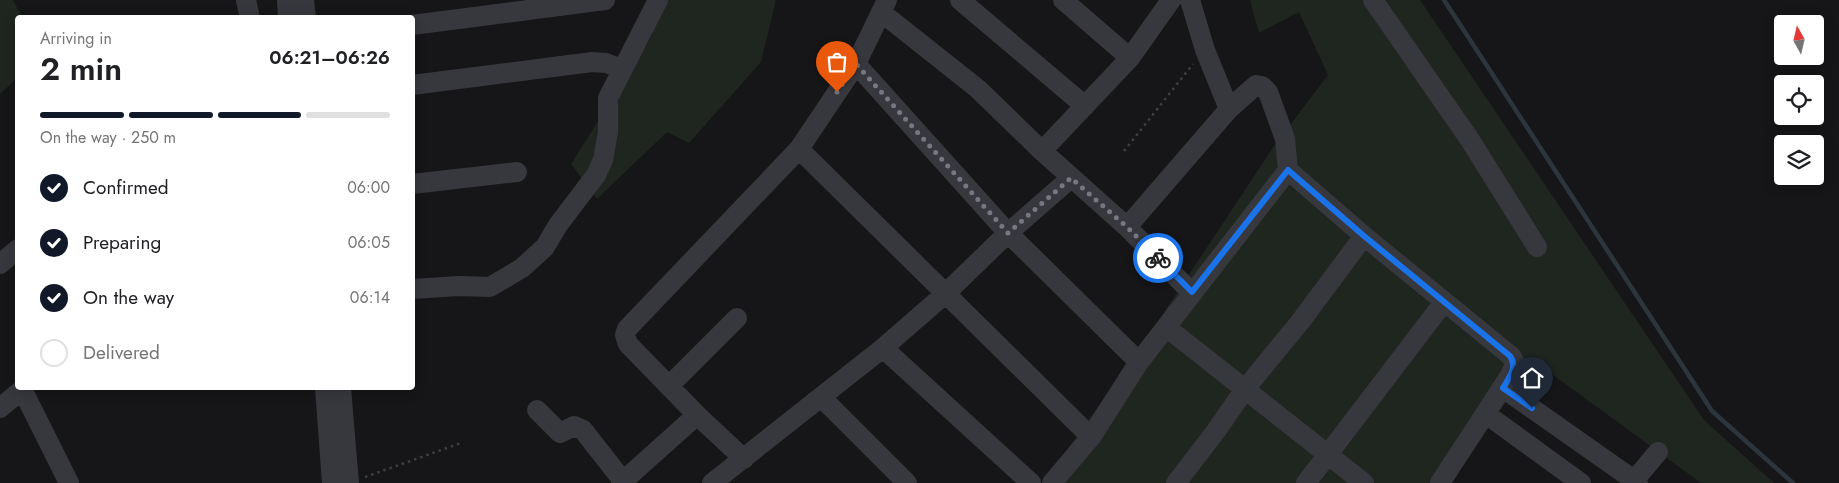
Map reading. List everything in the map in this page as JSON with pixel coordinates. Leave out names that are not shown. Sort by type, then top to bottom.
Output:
[{"type":"street","points":[[246,0],[249,15]]},
{"type":"street","points":[[287,0],[288,15]]},
{"type":"street","points":[[304,0],[306,15]]},
{"type":"street","points":[[415,25],[606,0]]},
{"type":"street","points":[[415,289],[459,286],[490,287],[522,268],[539,254],[596,175],[603,160],[608,132],[608,98],[655,0]]},
{"type":"street","points":[[960,0],[1085,106]]},
{"type":"street","points":[[1062,0],[1130,58]]},
{"type":"street","points":[[1042,151],[1130,58],[1171,0]]},
{"type":"street","points":[[1190,0],[1205,50],[1229,109]]},
{"type":"street","points":[[1373,0],[1470,140],[1537,247]]},
{"type":"street","points":[[744,459],[697,415],[628,344],[624,335],[627,328],[799,149],[856,64],[884,6],[978,89],[1071,178],[1127,227],[1192,292]]},
{"type":"street","points":[[415,85],[592,62],[606,63],[622,69]]},
{"type":"street","points":[[856,64],[1008,233],[1140,362]]},
{"type":"street","points":[[1127,227],[1229,109],[1256,85],[1262,86],[1268,92],[1285,139],[1288,170],[1514,361],[1514,367],[1503,388],[1441,482]]},
{"type":"street","points":[[799,149],[1091,436]]},
{"type":"street","points":[[1052,483],[1091,436],[1140,362],[1192,292],[1288,170]]},
{"type":"street","points":[[415,184],[517,172]]},
{"type":"street","points":[[712,483],[883,348],[945,294],[1008,233],[1071,178]]},
{"type":"street","points":[[1176,483],[1245,389],[1300,322],[1364,236]]},
{"type":"street","points":[[0,264],[15,252]]},
{"type":"street","points":[[1306,483],[1444,302]]},
{"type":"street","points":[[669,386],[737,318]]},
{"type":"street","points":[[1166,328],[1364,483]]},
{"type":"street","points":[[883,348],[1031,483]]},
{"type":"street","points":[[1503,388],[1634,482],[1658,452]]},
{"type":"street","points":[[0,408],[21,390]]},
{"type":"street","points":[[24,390],[69,483]]},
{"type":"street","points":[[325,390],[332,483]]},
{"type":"street","points":[[341,390],[349,483]]},
{"type":"street","points":[[821,397],[907,483]]},
{"type":"street","points":[[537,410],[560,433],[574,426],[583,430],[622,482],[697,415]]},
{"type":"street","points":[[1486,414],[1581,483]]},
{"type":"path","points":[[1124,151],[1205,50]]},
{"type":"path","points":[[349,483],[461,443]]},
{"type":"shaded area","points":[[0,0],[13,0],[21,15],[15,15],[15,80],[0,94]]},
{"type":"shaded area","points":[[665,0],[776,0],[761,62],[689,143],[667,132],[597,199],[571,164],[649,41]]},
{"type":"shaded area","points":[[1250,0],[1420,0],[1704,420],[1774,483],[1701,483],[1534,361],[1451,483],[1043,483],[1141,347],[1274,146],[1328,75],[1299,12],[1259,33]]},
{"type":"waterway","points":[[1444,0],[1712,411],[1793,483]]},
{"type":"way so far","points":[[837,92],[856,64],[1008,233],[1071,178],[1127,227],[1158,258]]},
{"type":"route","points":[[1158,258],[1192,292],[1288,170],[1364,236],[1510,356],[1514,361],[1514,367],[1503,388],[1532,408]]}]
